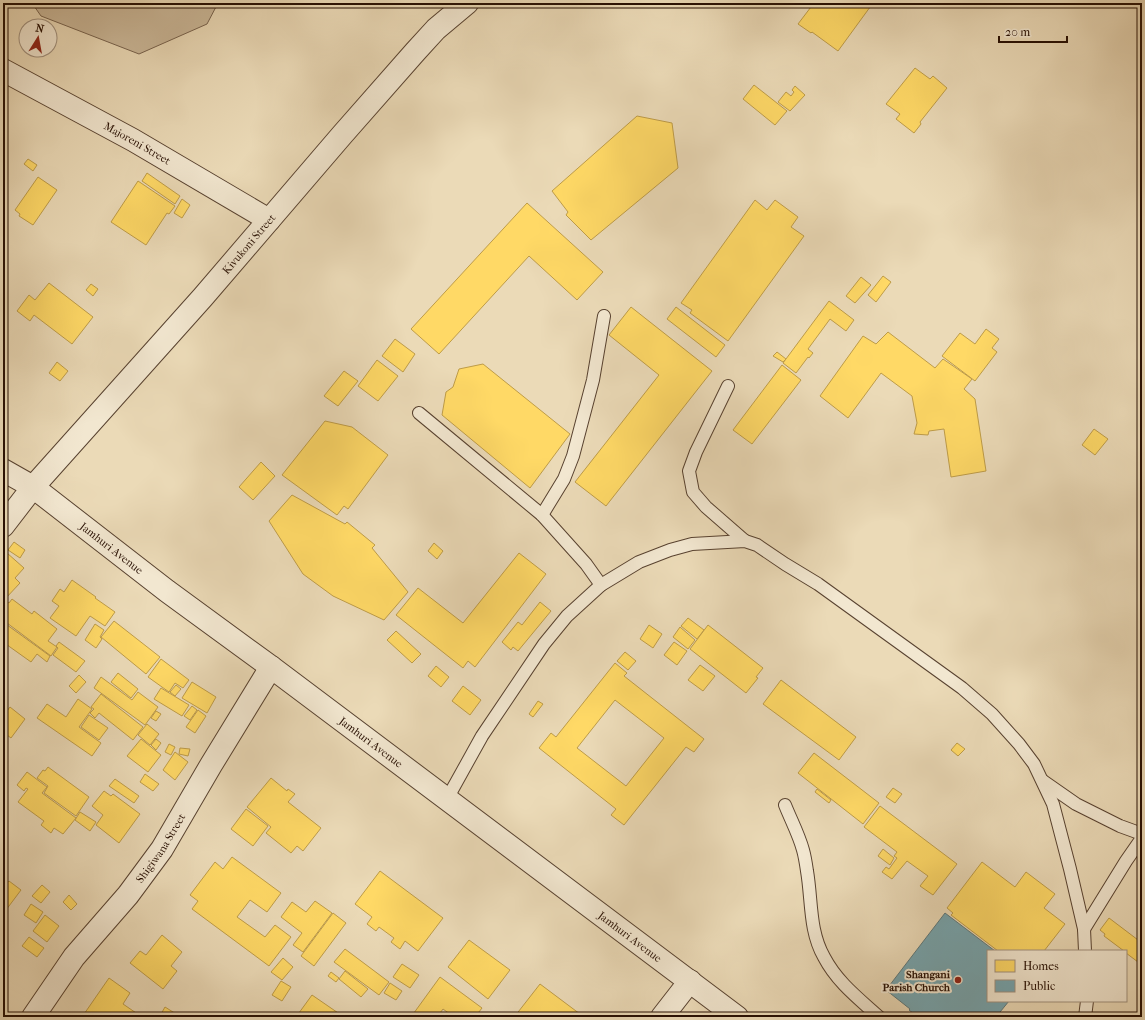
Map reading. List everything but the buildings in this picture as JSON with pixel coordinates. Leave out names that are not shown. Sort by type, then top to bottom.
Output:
[{"type":"street","points":[[436,28],[445,3]]},
{"type":"street","name":"Kivukoni Street","points":[[3,526],[33,487],[203,297],[436,28],[467,3]]},
{"type":"street","name":"Majoreni Street","points":[[3,70],[133,140],[269,220]]},
{"type":"street","name":"Jamhuri Avenue","points":[[3,470],[33,487],[167,591],[271,667],[738,1017]]},
{"type":"street","name":"Shigiwana Street","points":[[33,1017],[74,957],[128,895],[162,849],[271,667]]},
{"type":"street","points":[[662,1017],[690,981]]},
{"type":"lane","points":[[542,515],[564,479],[573,456],[593,380],[604,316]]},
{"type":"lane","points":[[728,386],[696,452],[690,471],[693,492],[706,507],[745,541]]},
{"type":"lane","points":[[419,413],[542,515],[586,564],[601,585]]},
{"type":"lane","points":[[447,799],[482,736],[544,644],[567,616],[601,585],[639,562],[670,550],[692,544],[745,541],[757,545],[818,584],[962,688],[992,714],[1019,744],[1034,764],[1053,804],[1084,929],[1086,950]]},
{"type":"lane","points":[[1043,781],[1076,804],[1120,826],[1142,834]]},
{"type":"lane","points":[[785,805],[803,850],[815,938],[823,956],[845,987],[879,1017]]},
{"type":"lane","points":[[1084,929],[1142,838]]},
{"type":"lane","points":[[1085,1017],[1087,1002]]},
{"type":"shaded area","points":[[32,3],[218,3],[207,24],[139,54],[58,23],[58,18],[46,18],[41,16]]},
{"type":"place","name":"Shangani Parish Church","points":[[958,980]]}]
